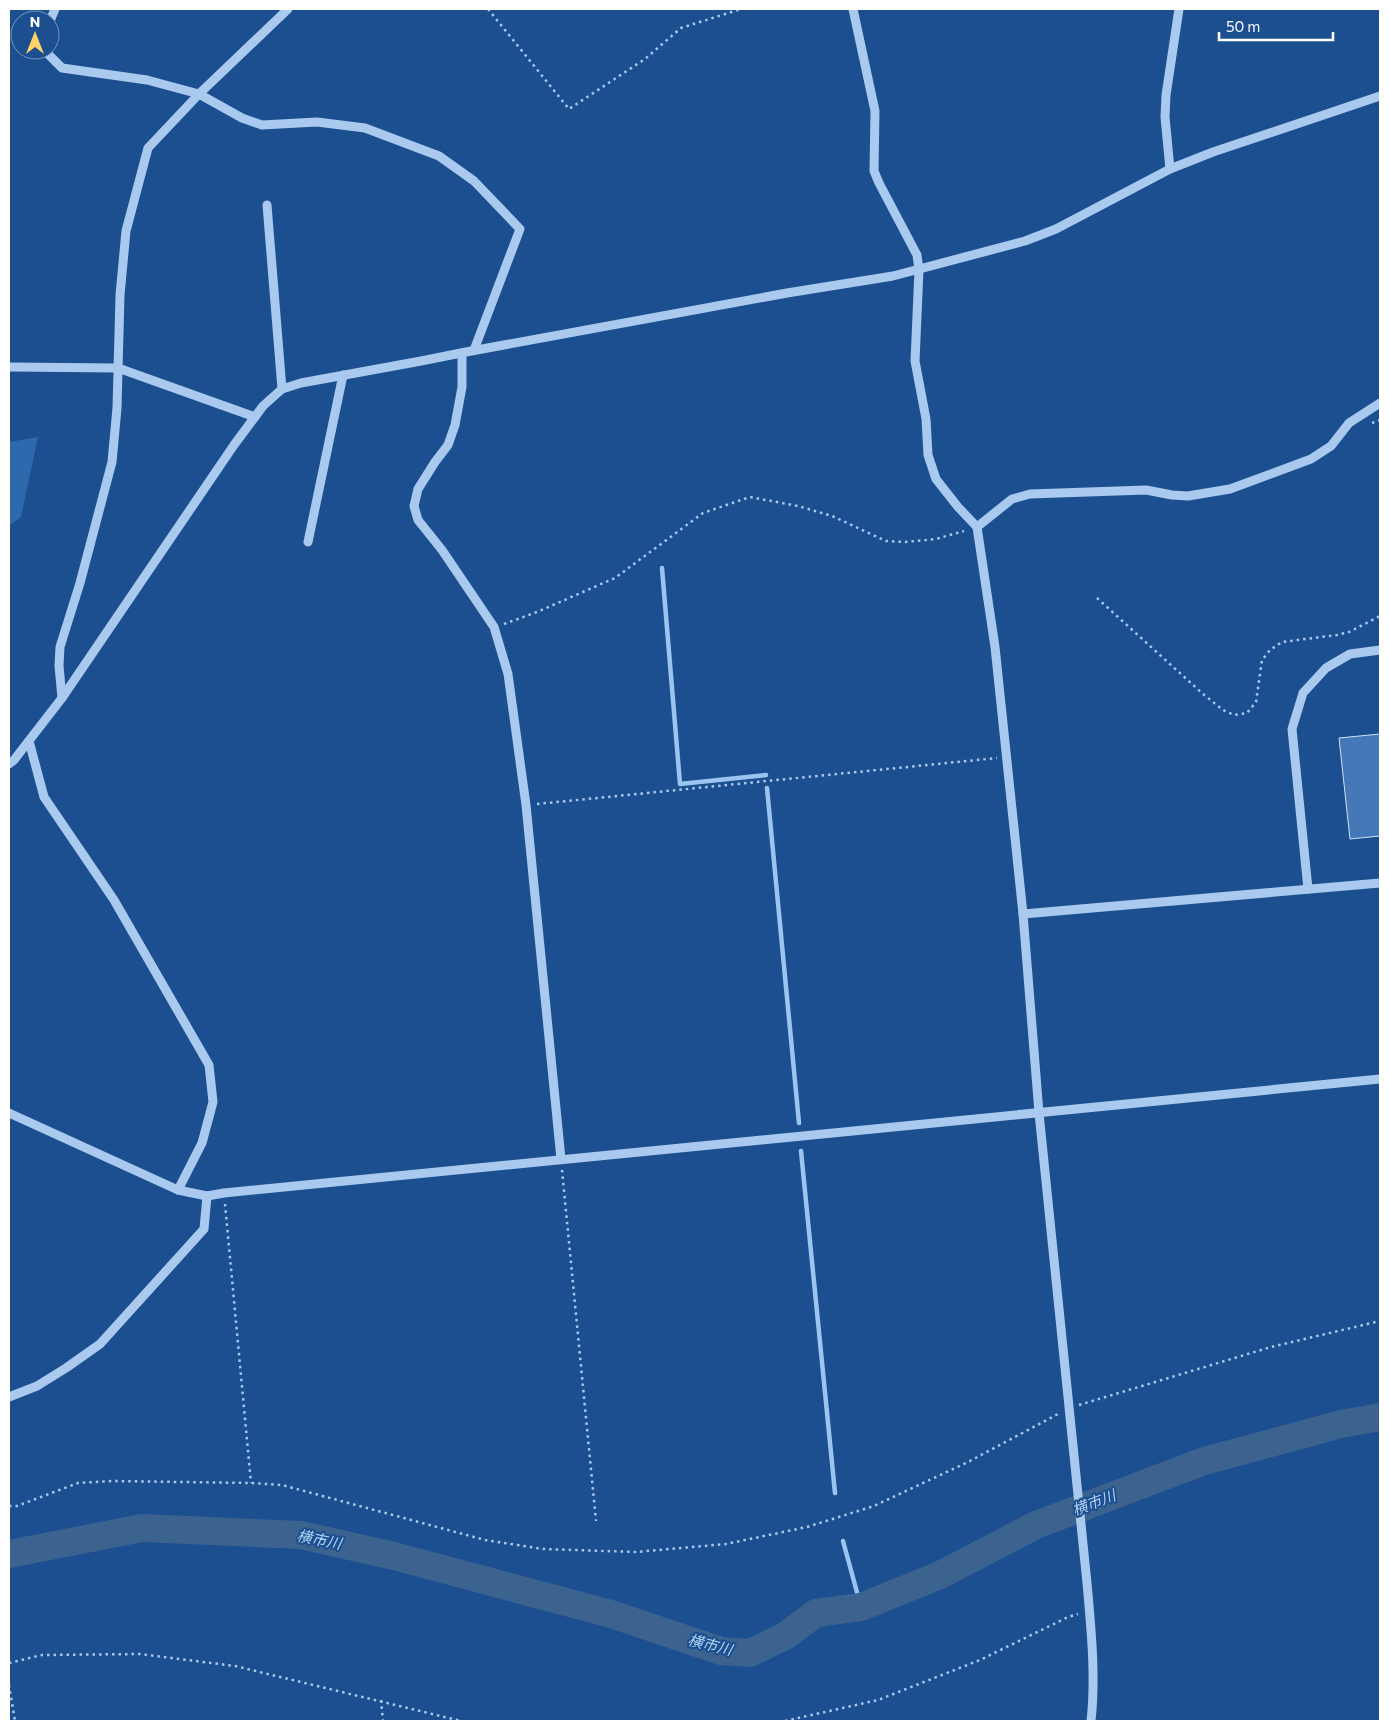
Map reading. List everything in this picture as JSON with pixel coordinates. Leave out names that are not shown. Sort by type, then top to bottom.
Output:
[{"type":"street","points":[[62,698],[59,666],[60,647],[80,584],[112,462],[117,408],[120,295],[126,231],[148,148],[199,94],[288,9]]},
{"type":"street","points":[[853,9],[875,110],[874,171],[917,255],[919,270],[915,361],[926,418],[928,455],[936,478],[958,507],[977,527],[995,647],[1023,914],[1040,1113],[1087,1582],[1092,1696],[1091,1721]]},
{"type":"street","points":[[1170,169],[1165,117],[1166,95],[1179,9]]},
{"type":"street","points":[[54,60],[62,68],[147,80],[199,94],[242,118],[262,125],[317,122],[365,128],[439,156],[474,181],[520,229],[474,350]]},
{"type":"street","points":[[9,764],[62,698],[234,445],[263,406],[282,389],[301,383],[474,350],[787,293],[847,285],[919,270],[1025,241],[1056,228],[1170,169],[1213,152],[1380,96]]},
{"type":"street","points":[[267,205],[282,389]]},
{"type":"street","points":[[462,353],[462,387],[455,425],[448,445],[418,489],[414,506],[418,520],[442,550],[494,627],[508,674],[526,805],[561,1159]]},
{"type":"street","points":[[9,367],[118,368],[256,416]]},
{"type":"street","points":[[308,542],[343,375]]},
{"type":"street","points":[[977,527],[1012,499],[1030,494],[1146,490],[1188,496],[1230,489],[1311,459],[1331,446],[1349,423],[1380,402]]},
{"type":"street","points":[[1308,889],[1292,729],[1303,693],[1326,668],[1350,654],[1380,650]]},
{"type":"street","points":[[29,741],[44,797],[114,900],[209,1066],[213,1102],[202,1143],[178,1190]]},
{"type":"street","points":[[1023,914],[1380,883]]},
{"type":"street","points":[[9,1113],[178,1190],[207,1196],[561,1159],[1380,1079]]},
{"type":"street","points":[[9,1397],[37,1386],[100,1344],[204,1229],[207,1196]]},
{"type":"path","points":[[488,9],[569,109],[645,59],[681,28],[741,9]]},
{"type":"path","points":[[494,627],[537,612],[614,578],[703,513],[750,497],[798,506],[832,516],[886,541],[905,542],[936,539],[977,527]]},
{"type":"path","points":[[1097,598],[1203,694],[1223,710],[1234,715],[1247,713],[1256,702],[1262,660],[1270,650],[1282,642],[1343,633],[1380,616]]},
{"type":"path","points":[[526,805],[1006,757]]},
{"type":"path","points":[[561,1159],[596,1521]]},
{"type":"path","points":[[224,1193],[251,1483]]},
{"type":"path","points":[[9,1506],[17,1506],[78,1483],[112,1481],[251,1483],[282,1485],[485,1540],[543,1549],[636,1552],[726,1544],[806,1527],[874,1506],[968,1462],[1070,1408],[1271,1347],[1380,1321]]},
{"type":"path","points":[[785,1721],[878,1700],[980,1660],[1068,1617],[1089,1611]]},
{"type":"path","points":[[9,1662],[42,1655],[140,1654],[235,1666],[461,1721]]},
{"type":"path","points":[[9,1685],[15,1721]]},
{"type":"path","points":[[381,1700],[384,1721]]},
{"type":"shaded area","points":[[38,437],[21,517],[9,526],[9,442]]},
{"type":"building","points":[[1380,734],[1380,836],[1350,839],[1339,738]]},
{"type":"waterway","points":[[662,568],[680,784],[766,775]]},
{"type":"waterway","points":[[767,788],[799,1123]]},
{"type":"waterway","points":[[801,1151],[835,1493]]},
{"type":"waterway","name":"横市川","points":[[9,1554],[142,1528],[301,1535],[394,1556],[611,1614],[721,1651],[750,1653],[785,1636],[816,1613],[861,1607],[940,1575],[1036,1525],[1204,1461],[1341,1424],[1380,1417]]},
{"type":"waterway","points":[[843,1541],[861,1607]]}]
